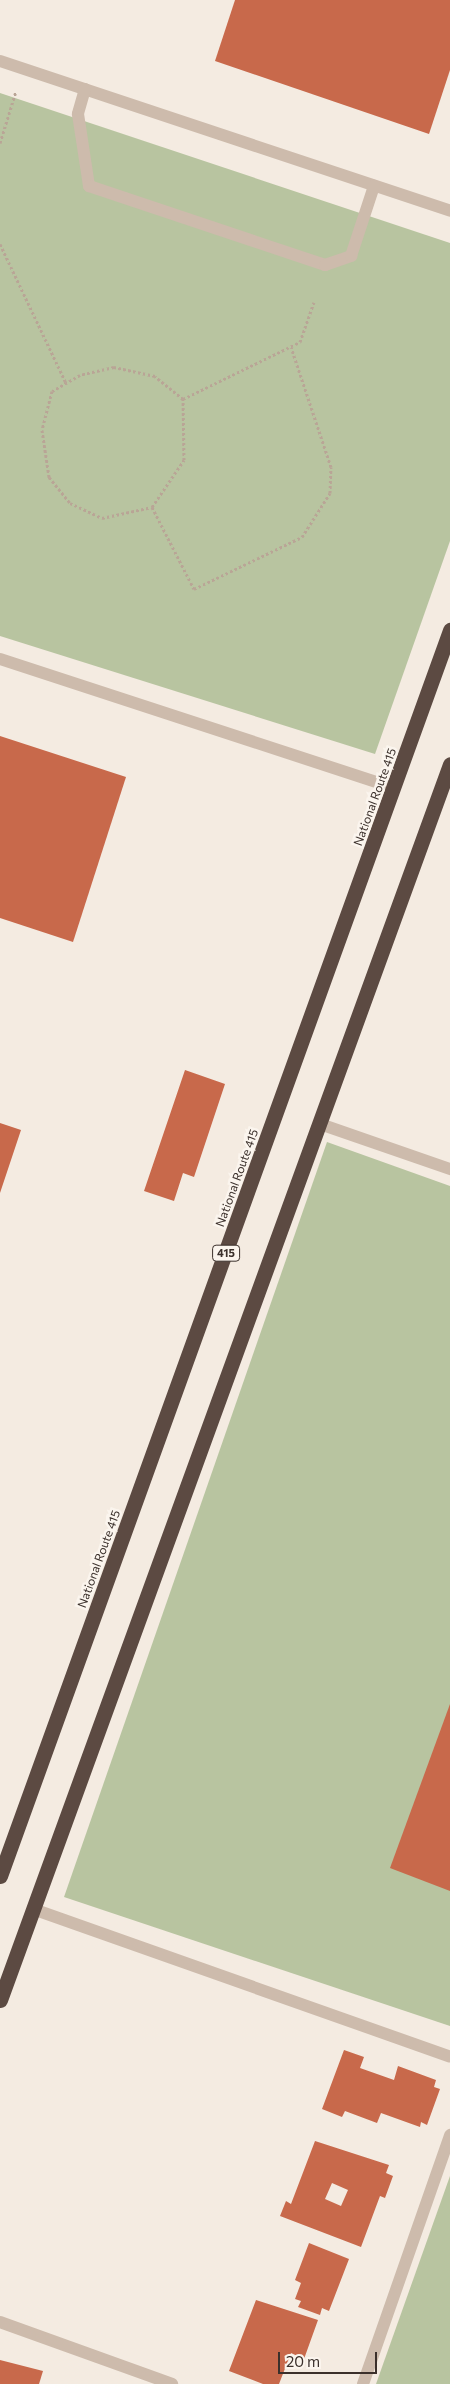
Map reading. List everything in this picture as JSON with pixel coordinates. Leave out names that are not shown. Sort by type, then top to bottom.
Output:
[{"type":"highway","name":"National Route 415","points":[[0,1876],[450,630]]},
{"type":"highway","points":[[0,2000],[450,764]]},
{"type":"street","points":[[0,61],[450,211]]},
{"type":"street","points":[[85,89],[78,114],[88,186],[325,265],[351,256],[374,186]]},
{"type":"street","points":[[0,659],[394,788]]},
{"type":"street","points":[[320,1124],[450,1169]]},
{"type":"street","points":[[33,1909],[450,2057]]},
{"type":"street","points":[[363,2384],[450,2135]]},
{"type":"street","points":[[0,2322],[168,2383]]},
{"type":"path","points":[[0,143],[23,68]]},
{"type":"path","points":[[0,244],[66,383]]},
{"type":"path","points":[[183,399],[300,342],[314,302]]},
{"type":"path","points":[[152,507],[194,589],[302,537],[330,493],[331,466],[291,347]]},
{"type":"path","points":[[114,367],[155,376],[183,399],[184,460],[152,507],[102,518],[70,503],[49,477],[42,430],[52,391],[66,383],[114,367]]},
{"type":"green space","points":[[0,93],[450,243],[450,541],[375,754],[0,636]]},
{"type":"green space","points":[[327,1142],[450,1186],[450,2026],[64,1897]]},
{"type":"green space","points":[[450,2176],[450,2384],[376,2384]]},
{"type":"building","points":[[235,0],[450,0],[450,70],[429,134],[215,61]]},
{"type":"building","points":[[0,736],[126,777],[73,942],[0,918]]},
{"type":"building","points":[[185,1070],[225,1084],[194,1177],[183,1173],[174,1201],[144,1191]]},
{"type":"building","points":[[0,1123],[21,1130],[0,1193]]},
{"type":"building","points":[[450,1704],[450,1891],[390,1868]]},
{"type":"building","points":[[344,2050],[364,2057],[360,2068],[394,2080],[398,2066],[436,2080],[434,2087],[440,2089],[427,2125],[421,2122],[420,2127],[381,2113],[377,2123],[345,2111],[342,2117],[322,2109]]},
{"type":"building","points":[[315,2141],[389,2165],[386,2173],[393,2176],[385,2198],[380,2196],[361,2247],[280,2216],[286,2201],[291,2204]],"holes":[[[332,2183],[348,2190],[341,2206],[325,2199]]]},
{"type":"building","points":[[309,2243],[349,2259],[329,2311],[322,2308],[320,2315],[298,2307],[301,2301],[295,2299],[301,2283],[295,2280]]},
{"type":"building","points":[[256,2300],[318,2320],[304,2359],[291,2353],[279,2384],[263,2384],[229,2371]]},
{"type":"building","points":[[0,2360],[43,2371],[39,2384],[0,2384]]}]
